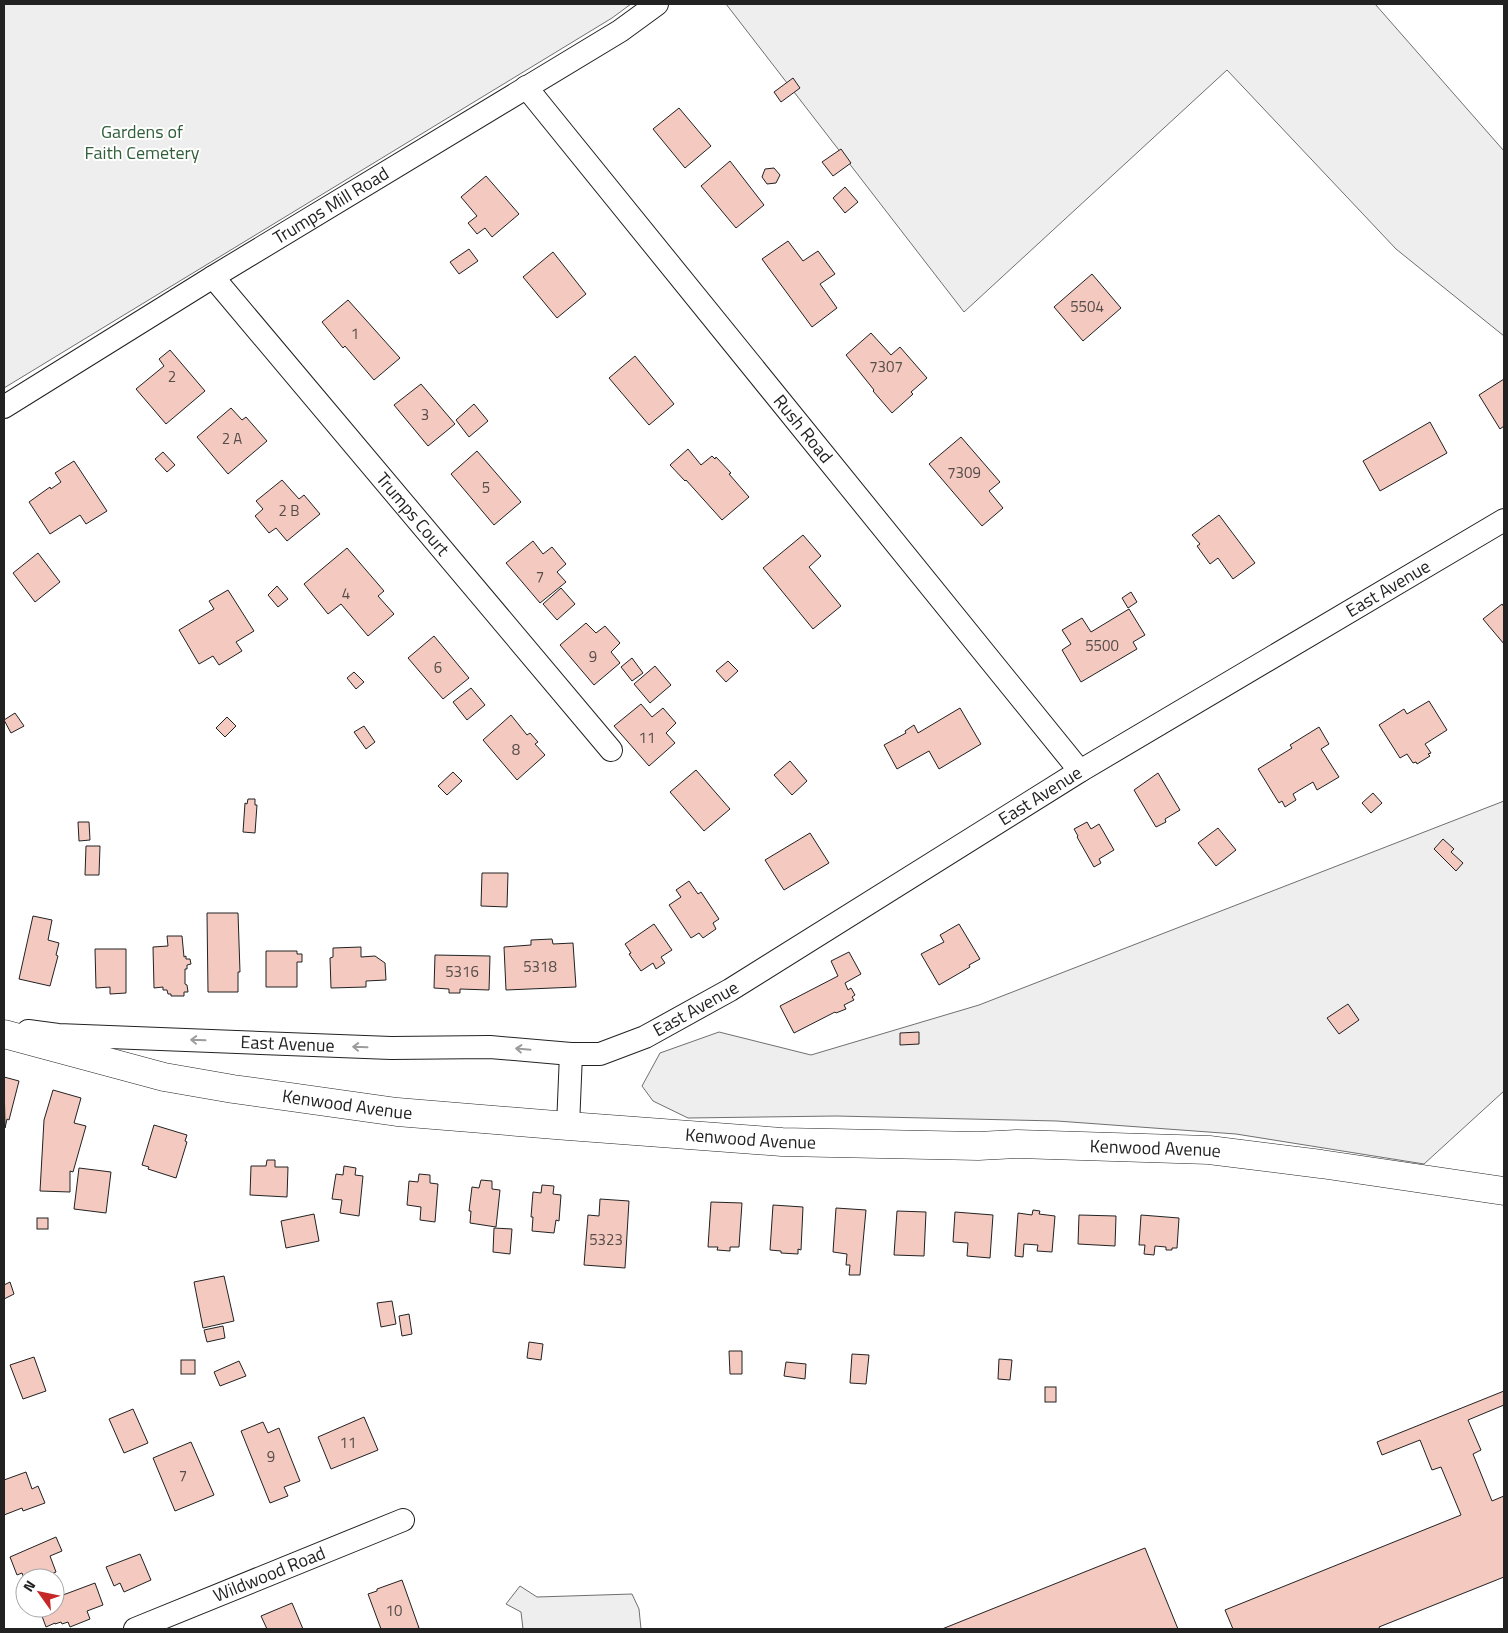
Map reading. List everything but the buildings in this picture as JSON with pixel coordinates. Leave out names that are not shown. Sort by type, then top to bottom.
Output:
[{"type":"main road","name":"Kenwood Avenue","points":[[4,1034],[164,1076],[233,1089],[398,1112],[782,1142],[978,1146],[1026,1144],[1210,1150],[1296,1160],[1504,1191]]},
{"type":"street","name":"Trumps Mill Road","points":[[4,407],[620,31],[657,4]]},
{"type":"street","name":"Rush Road","points":[[526,87],[1080,771]]},
{"type":"street","name":"Trumps Court","points":[[213,278],[611,750]]},
{"type":"street","name":"East Avenue","points":[[4,1028],[58,1035],[391,1048],[490,1046],[571,1054],[600,1054],[636,1040],[730,990],[1080,771],[1504,520]]},
{"type":"street","points":[[568,1126],[571,1054]]},
{"type":"street","name":"Wildwood Road","points":[[135,1629],[403,1520]]},
{"type":"green space","name":"Gardens of Faith Cemetery","points":[[4,4],[631,4],[612,18],[4,388]]},
{"type":"green space","points":[[726,4],[1375,4],[1504,151],[1504,336],[1396,249],[1227,70],[964,312]]},
{"type":"green space","points":[[1504,801],[1504,1091],[1424,1164],[1236,1134],[1057,1121],[836,1116],[688,1118],[653,1101],[642,1086],[660,1053],[719,1032],[811,1055],[979,1005]]},
{"type":"green space","points":[[520,1586],[537,1597],[632,1594],[639,1609],[641,1629],[523,1629],[521,1612],[506,1604]]}]
